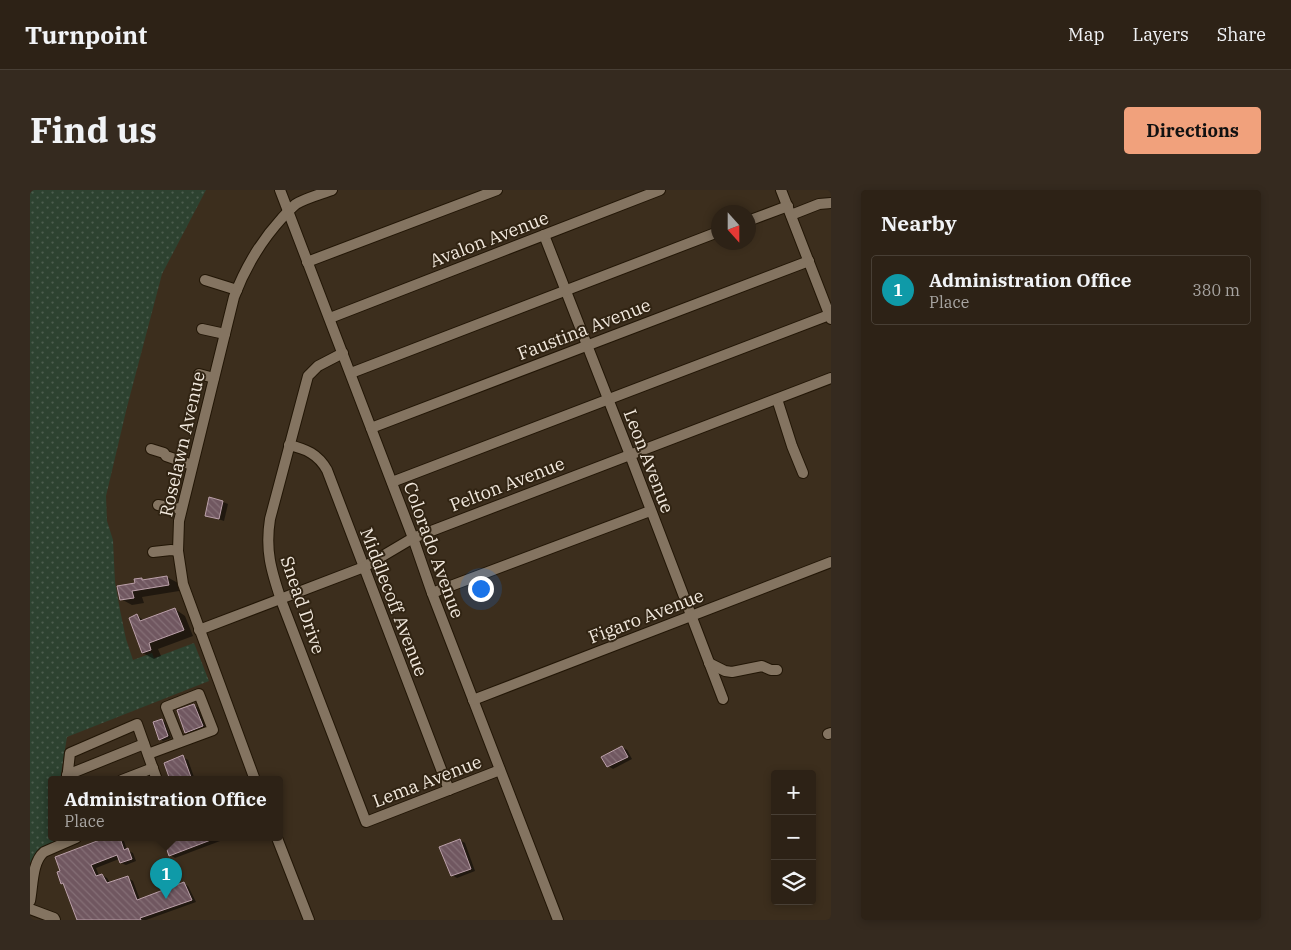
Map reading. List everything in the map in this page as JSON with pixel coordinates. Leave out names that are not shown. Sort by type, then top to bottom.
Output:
[{"type":"street","name":"Colorado Avenue","points":[[280,190],[558,920]]},
{"type":"street","name":"Roselawn Avenue","points":[[254,776],[183,584],[178,551],[181,509],[225,334],[241,279],[274,226],[296,204],[332,190]]},
{"type":"street","points":[[307,262],[497,190]]},
{"type":"street","name":"Avalon Avenue","points":[[330,318],[660,190]]},
{"type":"street","points":[[392,482],[830,317],[781,190]]},
{"type":"street","points":[[756,219],[819,204],[831,204]]},
{"type":"street","name":"Leon Avenue","points":[[544,235],[723,699]]},
{"type":"street","points":[[351,373],[711,235]]},
{"type":"street","name":"Faustina Avenue","points":[[371,428],[809,261]]},
{"type":"street","points":[[205,280],[237,290]]},
{"type":"street","points":[[202,328],[225,334]]},
{"type":"street","name":"Snead Drive","points":[[343,353],[318,366],[308,376],[270,519],[268,542],[270,569],[366,822]]},
{"type":"street","points":[[199,374],[214,378]]},
{"type":"street","name":"Pelton Avenue","points":[[200,630],[364,567],[412,538],[831,378]]},
{"type":"street","points":[[777,399],[803,473]]},
{"type":"street","name":"Middlecoff Avenue","points":[[289,445],[305,449],[324,465],[448,790]]},
{"type":"street","points":[[151,449],[192,465]]},
{"type":"street","points":[[158,505],[181,509]]},
{"type":"street","points":[[432,592],[650,511]]},
{"type":"street","points":[[153,552],[178,551]]},
{"type":"street","name":"Figaro Avenue","points":[[473,700],[831,562]]},
{"type":"street","points":[[709,663],[725,671],[732,672],[762,666],[771,670],[777,670]]},
{"type":"street","points":[[148,754],[213,730],[199,694],[166,706],[180,742]]},
{"type":"street","points":[[67,776],[70,753],[137,724],[156,776]]},
{"type":"street","points":[[72,776],[144,744]]},
{"type":"street","points":[[132,776],[153,768]]},
{"type":"street","name":"Lema Avenue","points":[[366,822],[500,770]]},
{"type":"street","points":[[30,901],[36,866],[40,856],[44,852],[69,841]]},
{"type":"street","points":[[279,841],[309,920]]},
{"type":"street","points":[[30,909],[56,920]]},
{"type":"green space","points":[[30,190],[206,190],[162,274],[106,496],[107,521],[113,540],[115,582],[126,639],[133,660],[152,653],[154,658],[194,643],[209,681],[67,737],[61,776],[48,776],[48,841],[58,841],[36,853],[30,863]]},
{"type":"building","points":[[209,497],[223,501],[219,519],[205,516]]},
{"type":"building","points":[[167,576],[169,585],[132,591],[134,598],[120,600],[117,586],[135,583],[134,579],[142,578],[142,580]]},
{"type":"building","points":[[175,608],[184,630],[149,643],[151,650],[142,653],[129,618],[137,614],[140,621]]},
{"type":"building","points":[[194,704],[203,726],[185,733],[177,710]]},
{"type":"building","points":[[162,719],[168,736],[159,740],[153,722]]},
{"type":"building","points":[[622,746],[628,757],[607,767],[601,757]]},
{"type":"building","points":[[183,755],[191,776],[169,776],[164,763]]},
{"type":"building","points":[[460,839],[471,869],[451,876],[439,847]]},
{"type":"building","points":[[97,841],[121,841],[124,850],[128,848],[132,859],[120,863],[117,855],[91,865],[96,876],[102,874],[107,883],[128,876],[137,900],[184,882],[192,900],[140,918],[141,920],[77,920],[63,883],[61,884],[57,872],[60,871],[55,857]]},
{"type":"building","points":[[164,841],[208,841],[169,856]]},
{"type":"place","name":"Administration Office","points":[[166,899]]}]
